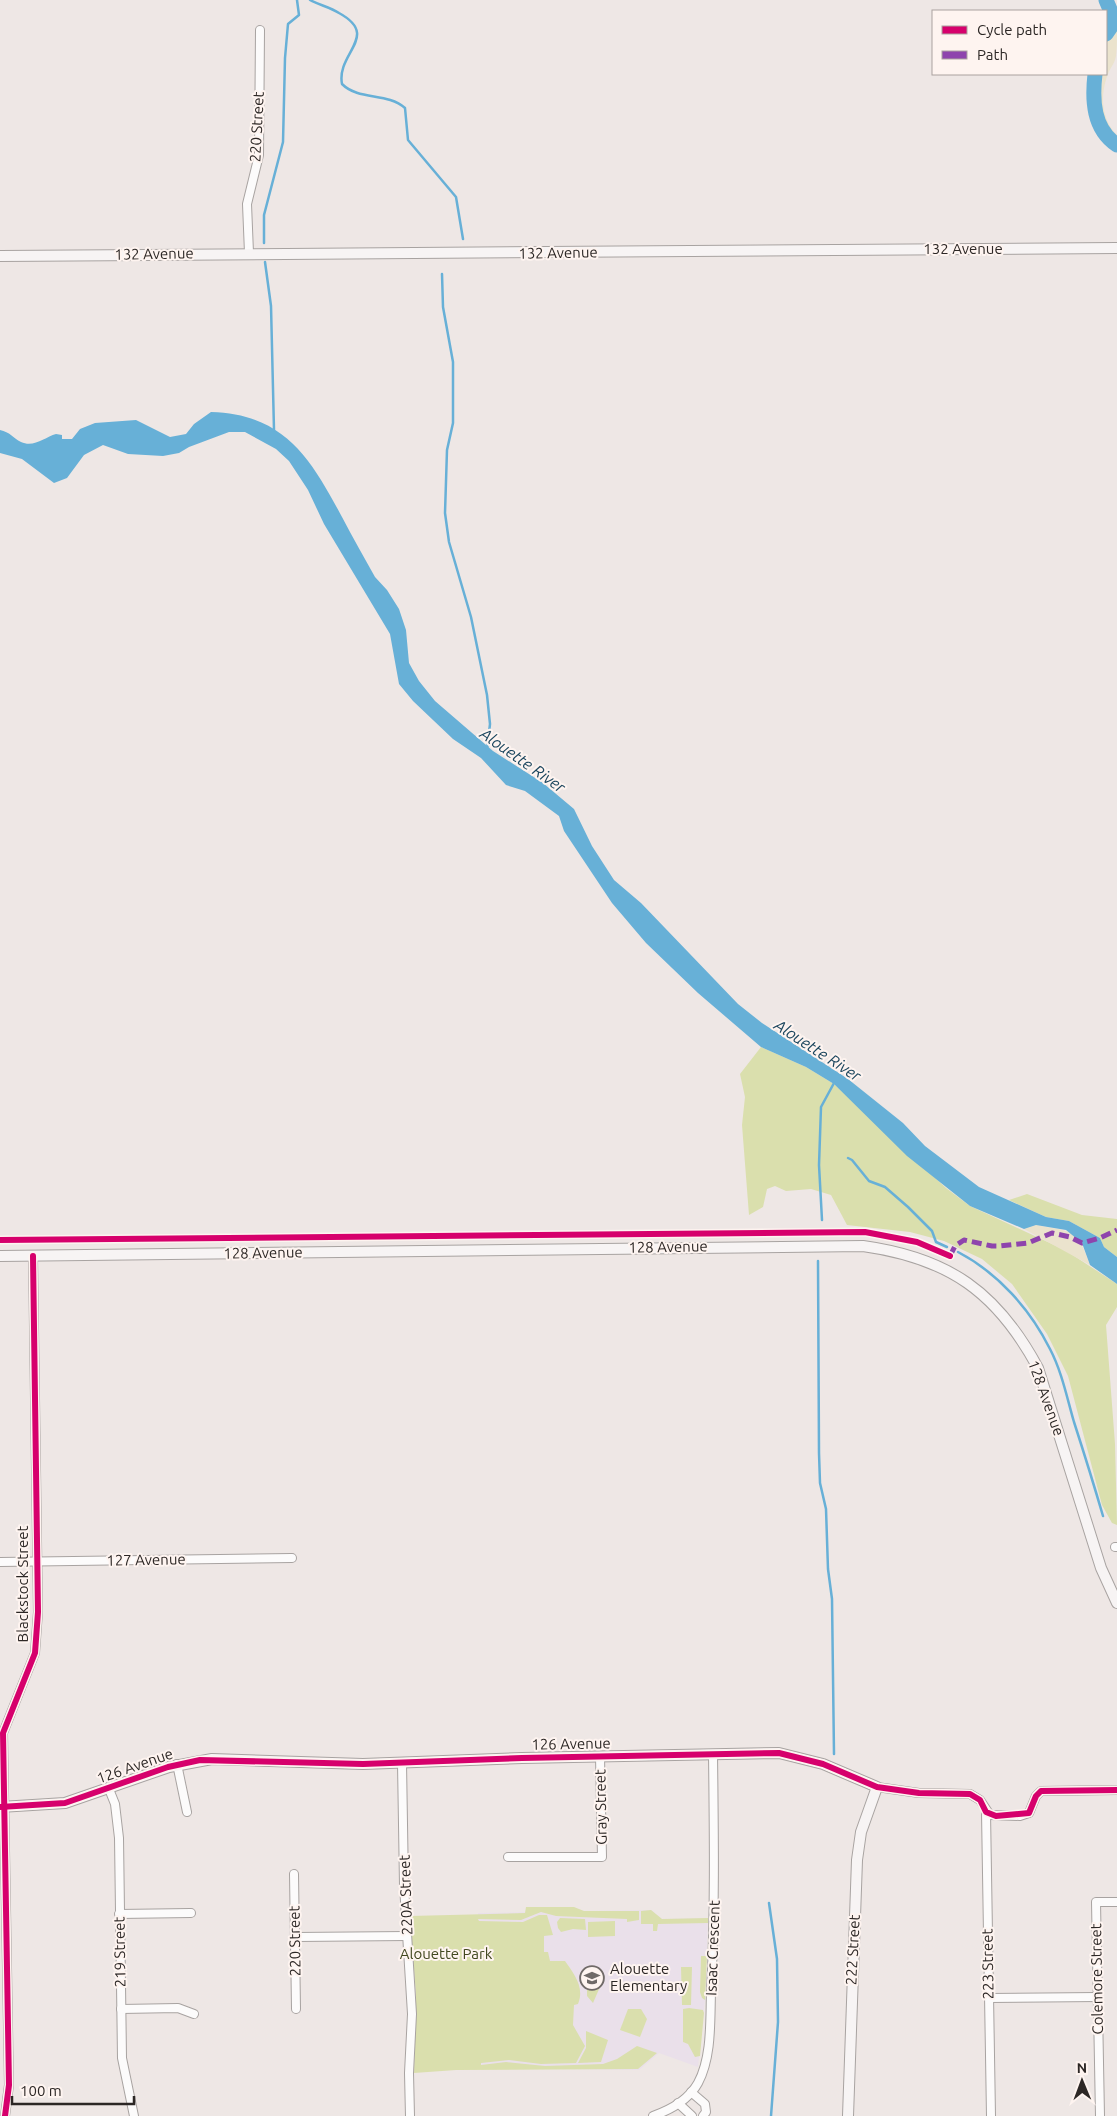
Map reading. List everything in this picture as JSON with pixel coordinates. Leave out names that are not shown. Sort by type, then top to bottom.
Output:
[{"type":"main road","name":"132 Avenue","points":[[0,256],[1117,248]]},
{"type":"main road","name":"128 Avenue","points":[[0,1256],[856,1246],[889,1249],[914,1255],[954,1272],[984,1294],[1009,1322],[1026,1347],[1038,1368],[1101,1568],[1117,1603]]},
{"type":"main road","name":"126 Avenue","points":[[2,1807],[65,1803],[177,1764],[212,1759],[340,1764],[779,1753],[822,1764],[877,1787]]},
{"type":"main road","name":"222 Street","points":[[848,2116],[848,2046],[858,1851],[864,1822],[877,1787]]},
{"type":"street","name":"220 Street","points":[[249,253],[248,204],[259,155],[260,30]]},
{"type":"street","name":"Blackstock Street","points":[[5,2116],[9,2086],[2,1807],[3,1733],[35,1653],[38,1612],[33,1256]]},
{"type":"street","name":"127 Avenue","points":[[0,1562],[292,1558]]},
{"type":"street","name":"Isaac Crescent","points":[[653,2116],[678,2103],[691,2092],[698,2083],[704,2065],[710,2012],[715,1891],[713,1754]]},
{"type":"street","name":"Gray Street","points":[[508,1857],[602,1857],[600,1756]]},
{"type":"street","name":"220A Street","points":[[402,1763],[404,1885],[412,2014],[409,2072],[410,2116]]},
{"type":"street","points":[[177,1764],[187,1812]]},
{"type":"street","name":"126 Avenue","points":[[877,1787],[919,1793],[970,1794],[980,1800],[986,1812]]},
{"type":"street","name":"219 Street","points":[[109,1789],[118,1826],[122,2058],[134,2116]]},
{"type":"street","points":[[986,1812],[996,1816],[1025,1815],[1032,1811],[1038,1793],[1046,1790],[1117,1790]]},
{"type":"street","name":"223 Street","points":[[986,1812],[991,2116]]},
{"type":"street","name":"220 Street","points":[[294,1874],[296,2009]]},
{"type":"street","name":"Colemore Street","points":[[1100,2116],[1096,1902],[1117,1902]]},
{"type":"street","points":[[120,1914],[191,1913]]},
{"type":"street","points":[[296,1938],[407,1936]]},
{"type":"street","points":[[988,1998],[1098,1997]]},
{"type":"street","points":[[121,2009],[178,2008],[194,2014]]},
{"type":"street","points":[[691,2092],[705,2104],[706,2112],[704,2116]]},
{"type":"street","points":[[678,2103],[692,2116]]},
{"type":"shaded area","name":"Alouette Elementary","points":[[651,1910],[662,1919],[708,1918],[705,2000],[698,2067],[659,2053],[639,2070],[481,2068],[478,1913]]},
{"type":"green space","points":[[761,1047],[806,1067],[834,1084],[946,1188],[970,1206],[1065,1250],[1117,1284],[1117,1307],[1106,1325],[1115,1444],[1117,1525],[1112,1523],[1102,1505],[1068,1376],[1047,1334],[1012,1284],[982,1259],[944,1241],[910,1232],[847,1225],[831,1195],[811,1189],[786,1191],[775,1186],[767,1189],[763,1207],[749,1215],[742,1125],[745,1097],[740,1074]]},
{"type":"green space","points":[[1027,1194],[1082,1215],[1117,1219],[1117,1257],[1104,1247],[1100,1238],[1069,1221],[1046,1217],[1009,1200]]},
{"type":"green space","name":"Alouette Park","points":[[526,1907],[574,1907],[584,1911],[639,1911],[639,1920],[627,1922],[627,1919],[556,1916],[541,1912],[521,1920],[478,1919],[479,1921],[523,1922],[539,1915],[547,1915],[553,1935],[544,1936],[544,1952],[548,1952],[550,1961],[565,1961],[578,1981],[580,1998],[578,2004],[574,2005],[573,2025],[585,2046],[576,2063],[541,2064],[509,2060],[481,2063],[481,2065],[506,2062],[545,2066],[603,2064],[617,2059],[637,2046],[657,2053],[638,2069],[456,2070],[414,2073],[416,1995],[410,1916],[525,1913]]},
{"type":"green space","points":[[651,1910],[662,1919],[708,1918],[708,1923],[658,1924],[657,1931],[653,1931],[653,1924],[641,1924],[641,1911]]},
{"type":"green space","points":[[560,1918],[585,1919],[586,1930],[573,1929],[561,1932],[557,1922]]},
{"type":"green space","points":[[615,1921],[615,1936],[588,1937],[588,1922]]},
{"type":"green space","points":[[701,1956],[707,1956],[705,2000],[700,1992]]},
{"type":"green space","points":[[681,1967],[692,1967],[691,2005],[682,2005]]},
{"type":"green space","points":[[587,1970],[598,1970],[598,1973],[603,1973],[603,1980],[593,2003],[587,1996]]},
{"type":"green space","points":[[628,2009],[641,2009],[647,2019],[640,2037],[620,2030]]},
{"type":"green space","points":[[683,2009],[703,2010],[704,2013],[700,2056],[695,2057],[688,2044],[683,2042]]},
{"type":"green space","points":[[586,2031],[608,2040],[601,2062],[578,2063],[586,2048]]},
{"type":"sand","points":[[1117,29],[1115,61],[1105,82],[1103,98],[1105,114],[1117,135],[1117,141],[1100,117],[1101,99],[1096,75],[1107,75],[1107,38]]},
{"type":"sand","points":[[1036,1225],[1071,1233],[1081,1244],[1090,1265],[1024,1229]]},
{"type":"water","points":[[211,412],[237,415],[258,421],[277,431],[293,443],[319,476],[375,577],[387,590],[399,609],[406,630],[409,663],[419,681],[435,701],[493,751],[543,783],[574,809],[592,846],[614,880],[641,903],[738,1004],[762,1023],[848,1079],[903,1123],[925,1146],[979,1187],[1046,1217],[1069,1221],[1100,1238],[1104,1247],[1117,1257],[1117,1284],[1090,1265],[1082,1243],[1066,1230],[1036,1225],[1024,1229],[970,1206],[907,1156],[834,1084],[806,1067],[761,1047],[698,993],[646,943],[612,903],[564,831],[559,816],[525,791],[506,785],[481,758],[453,739],[413,701],[399,684],[390,634],[324,524],[308,490],[289,461],[276,449],[245,432],[229,432],[189,447],[179,453],[163,456],[128,454],[103,445],[84,455],[67,478],[54,483],[22,459],[0,453],[0,430],[21,442],[30,444],[56,434],[62,435],[62,439],[72,439],[80,429],[95,423],[136,420],[170,437],[186,434],[194,424]]},
{"type":"waterway","points":[[264,243],[264,215],[283,142],[285,58],[288,24],[299,15],[297,0]]},
{"type":"waterway","points":[[310,0],[332,9],[351,21],[356,29],[357,37],[345,63],[342,73],[342,84],[356,93],[390,100],[405,108],[408,140],[456,197],[463,239]]},
{"type":"waterway","points":[[1106,0],[1115,21],[1107,33]]},
{"type":"waterway","points":[[1095,75],[1094,104],[1096,113],[1103,131],[1117,145]]},
{"type":"waterway","points":[[265,262],[271,306],[274,430]]},
{"type":"waterway","name":"Alouette River","points":[[442,274],[443,307],[453,362],[453,423],[447,450],[445,513],[449,542],[471,617],[487,695],[490,724],[487,750]]},
{"type":"waterway","points":[[822,1220],[819,1165],[821,1107],[834,1083]]},
{"type":"waterway","points":[[848,1158],[852,1160],[869,1181],[885,1187],[908,1207],[932,1231],[936,1242],[947,1247]]},
{"type":"waterway","points":[[958,1252],[986,1270],[1012,1293],[1042,1334],[1061,1376],[1103,1516]]},
{"type":"waterway","points":[[818,1261],[819,1453],[820,1483],[826,1509],[828,1569],[832,1599],[834,1754]]},
{"type":"waterway","points":[[769,1903],[777,1959],[778,2022],[771,2116]]},
{"type":"marked path","points":[[950,1256],[955,1246],[964,1240],[1000,1246],[1028,1243],[1052,1233],[1070,1237],[1082,1243],[1100,1238],[1117,1230]]},
{"type":"cycle path","points":[[0,1240],[865,1232],[917,1242],[950,1256]]},
{"type":"cycle path","points":[[5,2116],[9,2085],[3,1733],[35,1653],[38,1612],[33,1256]]},
{"type":"cycle path","points":[[0,1807],[65,1803],[168,1767],[200,1760],[363,1764],[522,1758],[779,1753],[823,1764],[877,1787],[919,1793],[970,1794],[980,1800],[986,1812],[996,1816],[1029,1813],[1036,1796],[1041,1791],[1117,1790]]},
{"type":"place","name":"Alouette Elementary","points":[[592,1978]]}]
